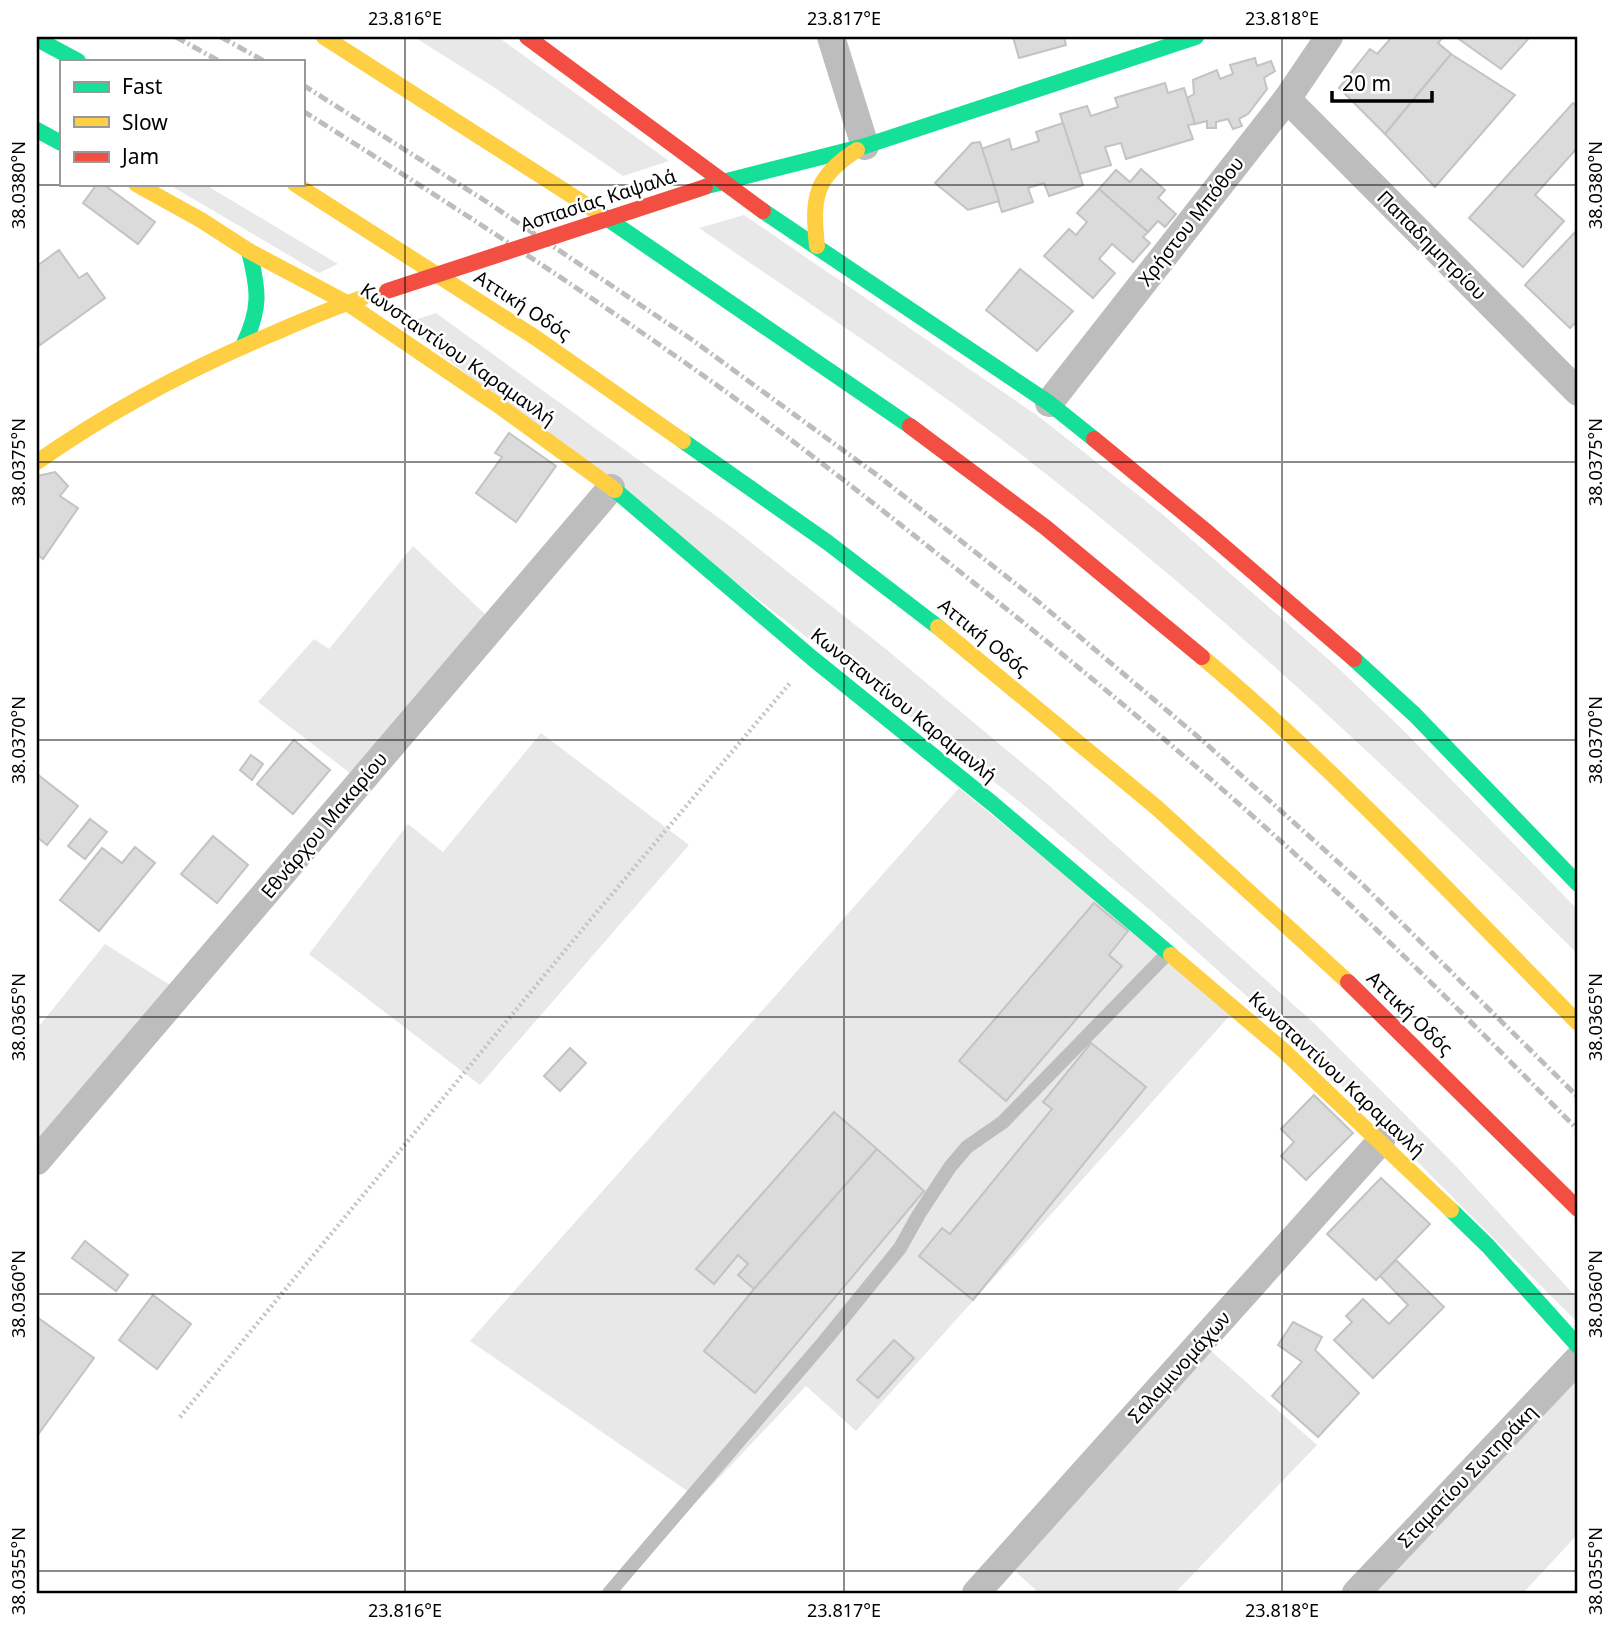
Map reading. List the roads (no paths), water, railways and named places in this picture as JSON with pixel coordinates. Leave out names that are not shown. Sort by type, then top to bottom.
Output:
[{"type":"main road","points":[[324,37],[631,232],[910,426],[1045,527],[1246,694],[1410,852],[1578,1023]]},
{"type":"main road","points":[[527,37],[722,183],[1049,403],[1207,532],[1345,650],[1415,715],[1578,884]]},
{"type":"main road","name":"Ασπασίας Καψαλά","points":[[37,462],[100,419],[163,384],[243,346],[347,303],[705,187],[865,146],[1196,37]]},
{"type":"main road","points":[[37,39],[76,60]]},
{"type":"main road","points":[[37,130],[60,142]]},
{"type":"main road","points":[[817,246],[813,208],[818,185],[836,162],[865,146]]},
{"type":"main road","name":"Κωνσταντίνου Καραμανλή","points":[[140,186],[201,219],[249,251],[347,303],[502,408],[632,502],[812,658],[1170,951],[1284,1051],[1381,1141],[1488,1247],[1578,1346]]},
{"type":"main road","name":"Αττική Οδός","points":[[298,186],[536,338],[827,542],[968,650],[1156,807],[1331,966],[1578,1209]]},
{"type":"main road","points":[[243,346],[259,310],[257,285],[249,251]]},
{"type":"street","points":[[831,37],[865,146]]},
{"type":"street","name":"Χρήστου Μπόθου","points":[[1049,403],[1287,99],[1329,37]]},
{"type":"street","name":"Παπαδημητρίου","points":[[1287,99],[1578,392]]},
{"type":"street","name":"Εθνάρχου Μακαρίου","points":[[37,1161],[611,488]]},
{"type":"street","name":"Σαλαμινομάχων","points":[[976,1593],[1381,1141]]},
{"type":"street","name":"Σταματίου Σωτηράκη","points":[[1356,1593],[1578,1359]]},
{"type":"lane","points":[[610,1593],[827,1339],[892,1258],[950,1167],[967,1147],[1003,1122],[1170,951]]},
{"type":"railway","points":[[176,37],[217,60]]},
{"type":"railway","points":[[221,37],[262,60]]},
{"type":"railway","points":[[304,86],[487,202],[691,339],[877,475],[1035,599],[1203,741],[1358,880],[1578,1097]]},
{"type":"railway","points":[[304,112],[536,261],[707,378],[836,474],[983,590],[1141,719],[1294,853],[1403,956],[1578,1130]]}]
